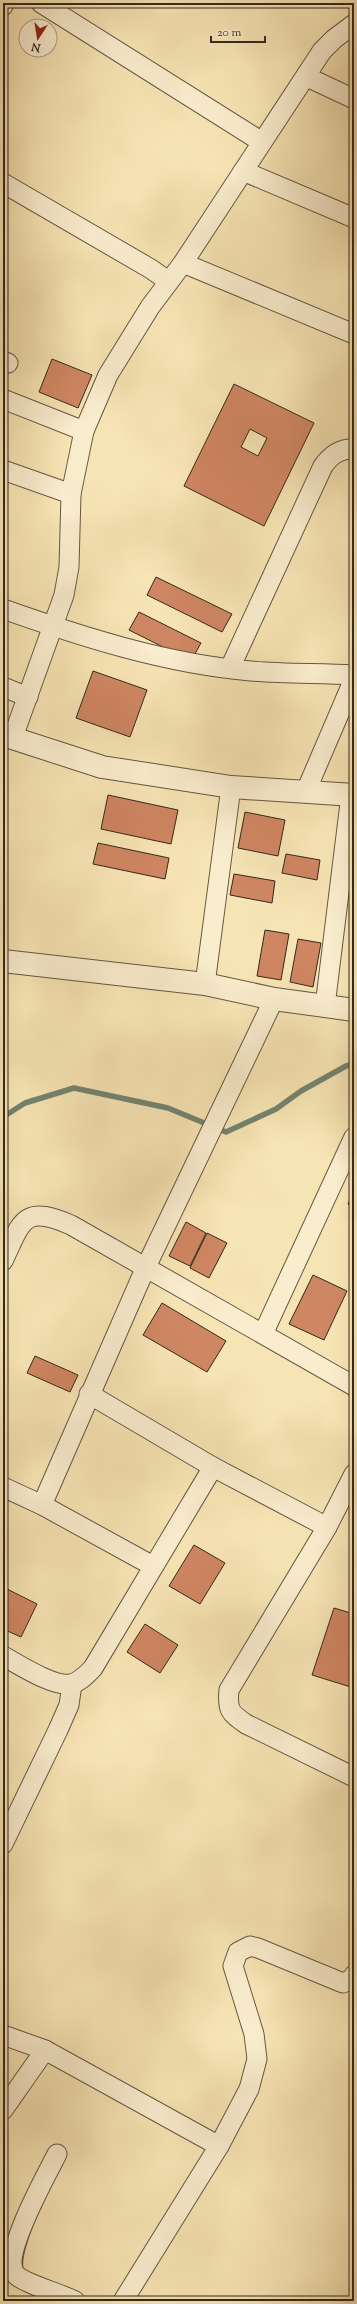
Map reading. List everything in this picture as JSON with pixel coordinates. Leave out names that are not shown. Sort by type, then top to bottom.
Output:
[{"type":"street","points":[[41,3],[262,142]]},
{"type":"street","points":[[325,1006],[352,795],[231,787],[102,768],[8,736],[28,697],[54,627],[64,595],[69,567],[71,494],[84,431],[108,375],[168,281],[183,263],[262,142],[307,77],[322,51],[334,38],[354,24]]},
{"type":"street","points":[[307,77],[354,99]]},
{"type":"street","points":[[243,171],[354,218]]},
{"type":"street","points":[[3,183],[151,269],[168,281]]},
{"type":"street","points":[[183,263],[354,334]]},
{"type":"street","points":[[3,399],[84,431]]},
{"type":"street","points":[[230,668],[323,466],[336,452],[354,449]]},
{"type":"street","points":[[3,470],[71,494]]},
{"type":"street","points":[[3,609],[54,627],[170,658],[230,668],[354,675]]},
{"type":"street","points":[[306,791],[354,679]]},
{"type":"street","points":[[3,687],[28,697]]},
{"type":"street","points":[[205,984],[231,787]]},
{"type":"street","points":[[3,961],[205,984],[274,999],[354,1010]]},
{"type":"street","points":[[42,1505],[89,1394],[145,1269],[274,999]]},
{"type":"street","points":[[263,1334],[354,1137]]},
{"type":"street","points":[[3,1261],[19,1229],[26,1220],[40,1215],[51,1216],[354,1386]]},
{"type":"street","points":[[89,1394],[213,1467],[327,1527]]},
{"type":"street","points":[[3,1656],[60,1684],[72,1684],[84,1678],[94,1668],[213,1467]]},
{"type":"street","points":[[354,1474],[327,1527],[229,1690],[227,1705],[232,1715],[246,1724],[354,1777]]},
{"type":"street","points":[[3,1487],[42,1505],[153,1566]]},
{"type":"street","points":[[3,1844],[69,1705],[72,1684]]},
{"type":"street","points":[[123,2301],[219,2146],[249,2089],[257,2059],[254,2034],[233,1966],[238,1952],[250,1946],[258,1948],[343,1983],[352,1979],[354,1975]]},
{"type":"street","points":[[3,2034],[45,2050],[219,2146]]},
{"type":"street","points":[[3,2110],[45,2050]]},
{"type":"street","points":[[57,2154],[28,2211],[14,2250],[12,2268],[15,2274],[22,2280],[49,2289],[75,2301]]},
{"type":"building","points":[[52,359],[92,375],[78,408],[39,392]]},
{"type":"building","points":[[234,384],[314,423],[264,526],[184,486]],"holes":[[[250,429],[267,438],[258,456],[241,447]]]},
{"type":"building","points":[[156,577],[232,614],[222,632],[147,595]]},
{"type":"building","points":[[139,612],[201,643],[191,661],[129,630]]},
{"type":"building","points":[[93,671],[147,690],[130,737],[76,718]]},
{"type":"building","points":[[108,795],[178,810],[171,844],[101,829]]},
{"type":"building","points":[[245,812],[285,820],[278,856],[238,848]]},
{"type":"building","points":[[98,843],[169,858],[165,879],[93,864]]},
{"type":"building","points":[[286,854],[320,860],[317,880],[282,873]]},
{"type":"building","points":[[234,874],[275,881],[272,903],[230,895]]},
{"type":"building","points":[[265,930],[289,934],[281,980],[257,976]]},
{"type":"building","points":[[298,939],[321,943],[313,987],[290,982]]},
{"type":"building","points":[[354,1192],[354,1207],[348,1204]]},
{"type":"building","points":[[186,1222],[206,1233],[190,1266],[169,1256]]},
{"type":"building","points":[[207,1233],[227,1243],[209,1278],[190,1268]]},
{"type":"building","points":[[313,1275],[347,1291],[324,1340],[289,1324]]},
{"type":"building","points":[[162,1303],[226,1341],[207,1372],[143,1335]]},
{"type":"building","points":[[35,1356],[78,1375],[70,1392],[27,1373]]},
{"type":"building","points":[[194,1545],[225,1563],[200,1604],[169,1586]]},
{"type":"building","points":[[3,1587],[37,1604],[21,1637],[3,1629]]},
{"type":"building","points":[[334,1608],[354,1614],[354,1688],[312,1675]]},
{"type":"building","points":[[145,1624],[178,1645],[160,1673],[127,1652]]},
{"type":"waterway","points":[[3,1117],[25,1103],[74,1088],[168,1108],[226,1132],[276,1109],[301,1091],[346,1066],[354,1064]]}]
